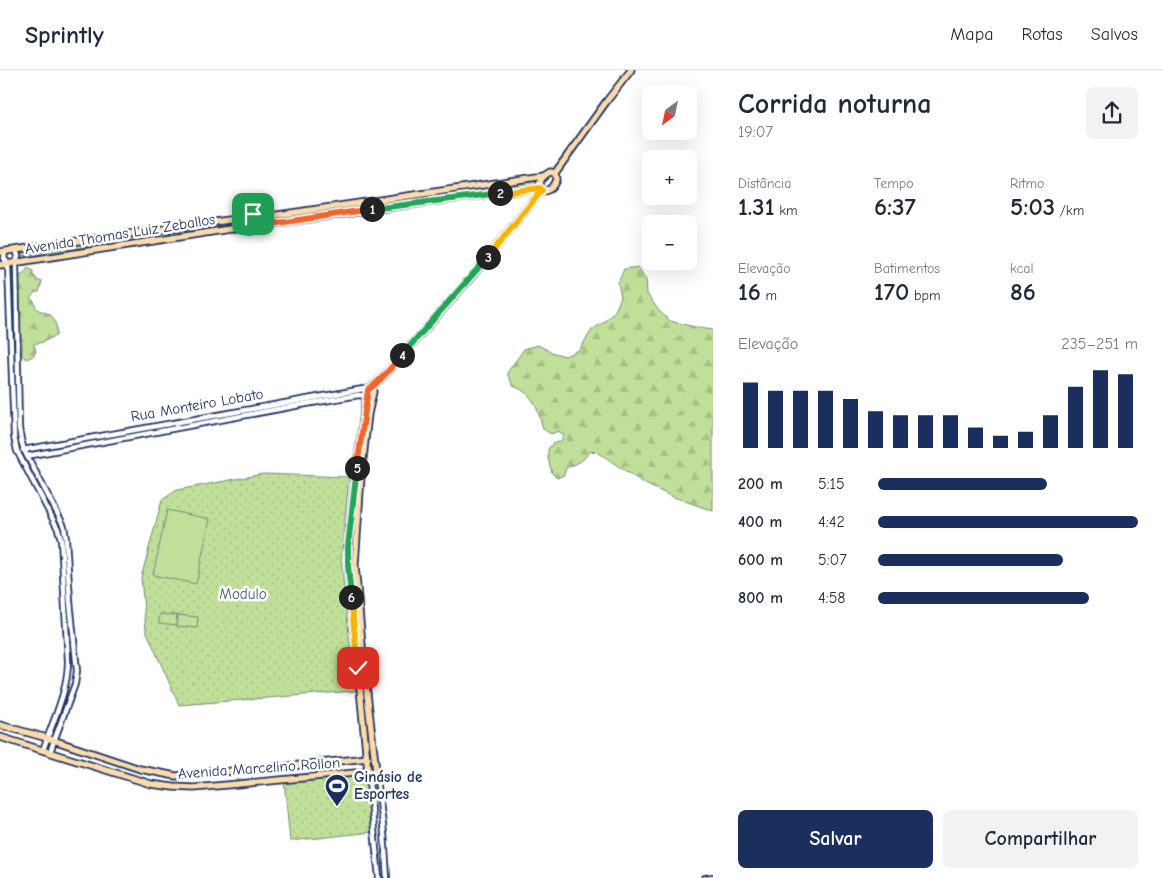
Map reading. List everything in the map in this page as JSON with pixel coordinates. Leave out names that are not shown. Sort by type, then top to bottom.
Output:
[{"type":"main road","points":[[258,226],[258,218],[253,214],[242,218],[243,227],[251,231],[258,226],[400,206],[541,189],[544,191],[549,190],[556,180],[555,173],[631,70]]},
{"type":"main road","points":[[258,218],[544,176],[550,172],[555,173]]},
{"type":"main road","points":[[376,771],[348,565],[348,546],[370,392],[474,274],[541,189],[540,183],[544,176]]},
{"type":"main road","points":[[400,197],[400,206]]},
{"type":"main road","name":"Avenida Thomas Luiz Zeballos","points":[[3,252],[242,218]]},
{"type":"main road","points":[[193,225],[194,235]]},
{"type":"main road","name":"Avenida Thomas Luiz Zeballos","points":[[0,265],[243,227]]},
{"type":"main road","points":[[361,667],[368,772]]},
{"type":"main road","name":"Avenida Marcelino Rollon","points":[[0,725],[140,768],[176,776],[375,757]]},
{"type":"main road","name":"Avenida Marcelino Rollon","points":[[0,737],[152,784],[194,788],[376,771]]},
{"type":"main road","points":[[228,772],[229,784]]},
{"type":"street","points":[[16,250],[18,256],[16,263],[19,428],[24,450],[64,526],[77,671],[75,684],[50,752]]},
{"type":"street","points":[[3,252],[8,264],[14,436],[17,451],[58,529],[60,539],[68,674],[43,750]]},
{"type":"street","name":"Rua Monteiro Lobato","points":[[17,451],[363,388],[370,392]]},
{"type":"street","name":"Rua Monteiro Lobato","points":[[21,458],[370,392]]},
{"type":"street","points":[[211,415],[212,421]]},
{"type":"street","points":[[376,771],[387,878]]},
{"type":"street","points":[[368,772],[379,878]]},
{"type":"street","points":[[705,878],[713,877]]},
{"type":"green space","points":[[539,181],[537,185],[403,203],[403,199]]},
{"type":"green space","points":[[398,200],[397,202],[381,204],[379,206],[262,223],[261,219]]},
{"type":"green space","points":[[190,229],[191,231],[173,235],[21,256],[21,252]]},
{"type":"green space","points":[[638,267],[646,279],[647,294],[659,311],[670,321],[713,330],[713,511],[671,496],[645,484],[596,451],[589,452],[582,461],[566,468],[564,475],[557,478],[552,473],[548,459],[548,449],[553,443],[560,442],[564,435],[558,431],[551,434],[543,429],[531,398],[513,386],[507,373],[524,349],[538,345],[551,352],[565,356],[579,350],[592,330],[615,311],[621,297],[618,283],[624,269]]},
{"type":"green space","points":[[28,268],[33,271],[33,275],[37,279],[36,281],[42,281],[39,292],[35,292],[30,299],[34,301],[37,309],[49,314],[53,318],[56,324],[56,336],[41,343],[35,343],[35,353],[26,359],[22,354],[22,344],[17,334],[18,305],[20,301],[17,284],[22,274]]},
{"type":"green space","name":"Modulo","points":[[263,474],[349,477],[341,559],[355,691],[179,705],[146,630],[141,578],[162,500],[177,490]]},
{"type":"green space","points":[[167,510],[210,519],[196,584],[153,575]]},
{"type":"green space","points":[[160,614],[177,615],[176,625],[159,623]]},
{"type":"green space","points":[[178,615],[198,617],[197,628],[177,626]]},
{"type":"green space","points":[[366,775],[373,832],[290,841],[284,780]]},
{"type":"place","name":"Ginásio de Esportes","points":[[337,807]]},
{"type":"route","points":[[253,214],[258,218],[258,226],[526,189],[540,188],[542,190],[474,274],[383,377],[368,390],[364,405],[348,546],[348,565],[358,668]]}]
